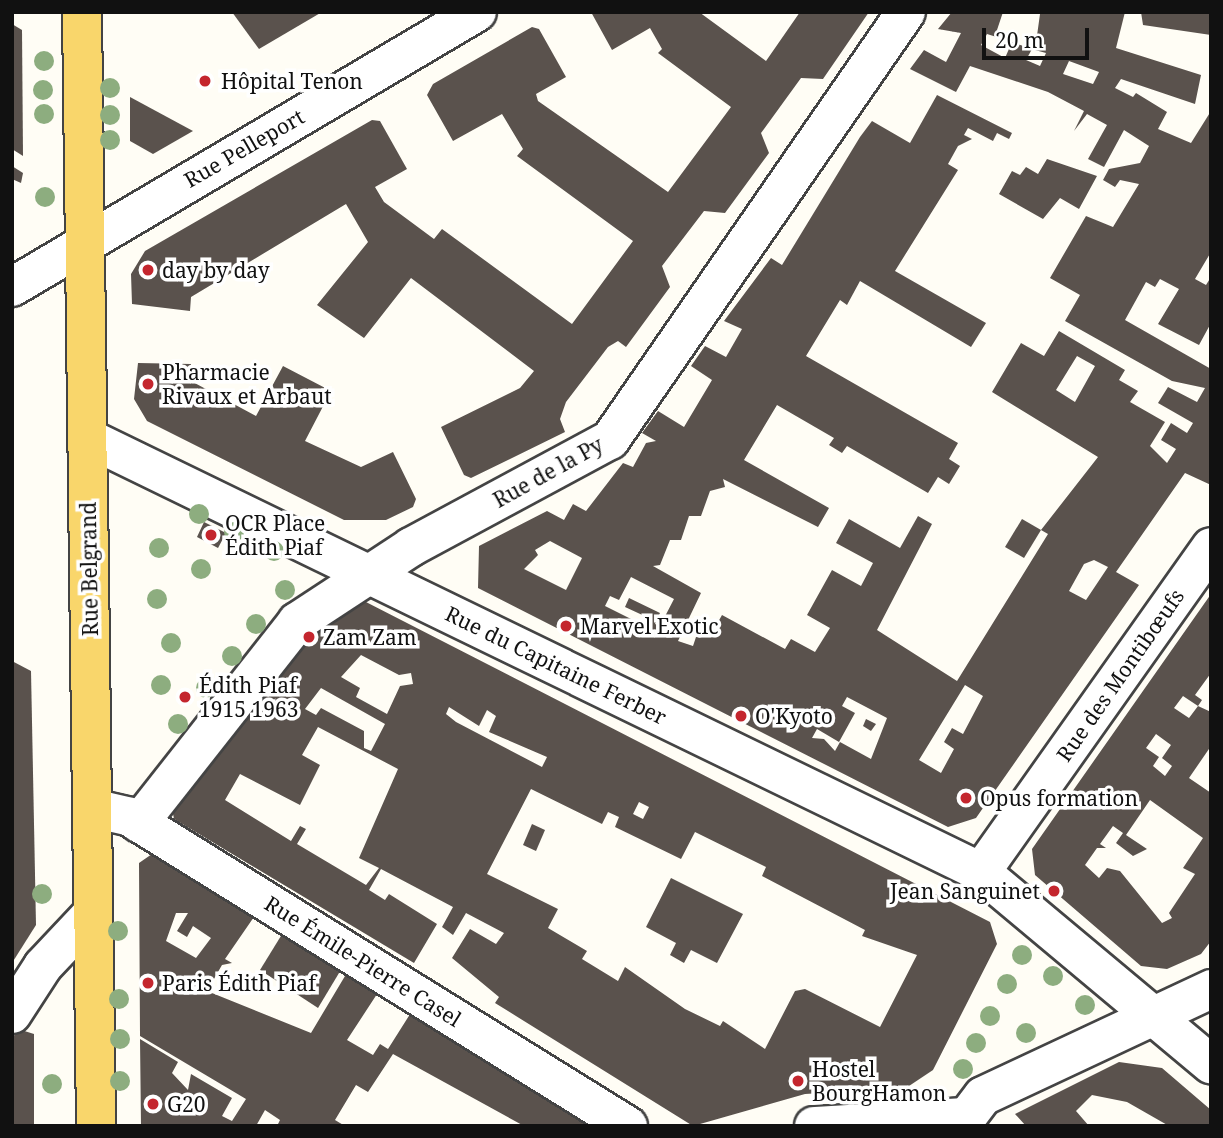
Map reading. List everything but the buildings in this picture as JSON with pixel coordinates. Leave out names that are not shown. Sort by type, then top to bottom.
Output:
[{"type":"main road","name":"Rue Belgrand","points":[[82,12],[82,242],[88,438],[96,1126]]},
{"type":"street","name":"Rue Pelleport","points":[[12,287],[82,242],[477,12]]},
{"type":"street","name":"Rue de la Py","points":[[139,823],[297,622],[370,571],[610,440],[906,12]]},
{"type":"street","name":"Rue du Capitaine Ferber","points":[[88,438],[370,571],[981,872],[1019,899],[1153,1017]]},
{"type":"street","name":"Rue des Montibœufs","points":[[981,872],[1211,547]]},
{"type":"street","name":"Rue Émile-Pierre Casel","points":[[92,808],[139,823],[628,1126]]},
{"type":"street","points":[[12,1014],[43,966],[93,913]]},
{"type":"street","points":[[814,1126],[971,1121],[983,1096],[1211,989]]},
{"type":"street","points":[[1153,1017],[1211,1064]]},
{"type":"place","name":"Hôpital Tenon","points":[[205,81]]},
{"type":"place","name":"day by day","points":[[148,270]]},
{"type":"place","name":"Pharmacie Rivaux et Arbaut","points":[[148,384]]},
{"type":"place","name":"OCR Place Édith Piaf","points":[[211,535]]},
{"type":"place","name":"Marvel Exotic","points":[[566,626]]},
{"type":"place","name":"Zam Zam","points":[[309,637]]},
{"type":"place","name":"Édith Piaf 1915 1963","points":[[185,697]]},
{"type":"place","name":"O'Kyoto","points":[[741,716]]},
{"type":"place","name":"Opus formation","points":[[966,798]]},
{"type":"place","name":"Jean Sanguinet","points":[[1054,891]]},
{"type":"place","name":"Paris Édith Piaf","points":[[148,983]]},
{"type":"place","name":"Hostel BourgHamon","points":[[798,1081]]},
{"type":"place","name":"G20","points":[[153,1104]]}]
